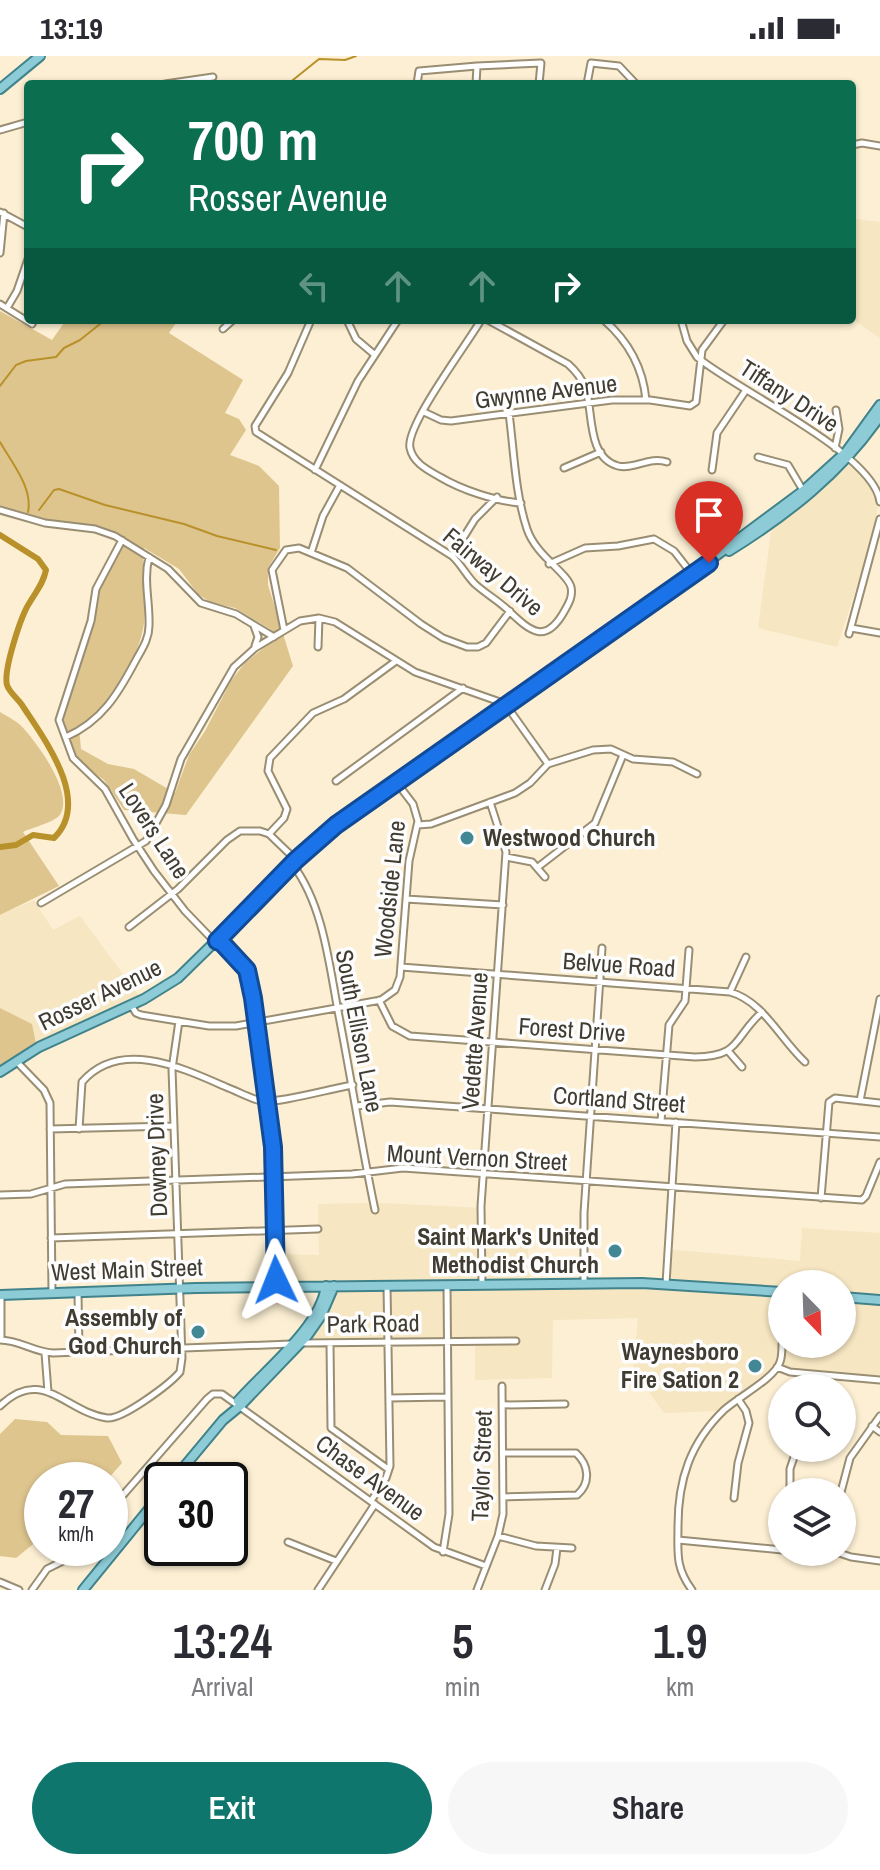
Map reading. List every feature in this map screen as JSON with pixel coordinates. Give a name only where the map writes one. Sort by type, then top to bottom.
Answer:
[{"type":"main road","points":[[0,89],[40,56]]},
{"type":"main road","name":"Rosser Avenue","points":[[846,456],[880,405]]},
{"type":"main road","name":"Rosser Avenue","points":[[0,1072],[46,1043],[131,1005],[178,978],[323,836],[805,493],[846,456],[880,416]]},
{"type":"main road","name":"West Main Street","points":[[0,1295],[179,1288],[584,1284],[666,1284],[768,1291]]},
{"type":"main road","points":[[188,1462],[223,1420],[296,1344],[330,1286]]},
{"type":"main road","points":[[856,1298],[880,1300]]},
{"type":"main road","points":[[83,1590],[144,1515]]},
{"type":"street","points":[[418,80],[419,71],[541,63],[539,80]]},
{"type":"street","points":[[588,80],[591,63],[619,66],[632,80]]},
{"type":"street","points":[[476,80],[477,66]]},
{"type":"street","points":[[192,80],[213,77]]},
{"type":"street","points":[[0,130],[24,123]]},
{"type":"street","points":[[856,144],[880,146]]},
{"type":"street","points":[[0,253],[2,213],[24,225]]},
{"type":"street","points":[[7,308],[24,271]]},
{"type":"street","points":[[0,304],[24,317]]},
{"type":"street","points":[[223,329],[229,324]]},
{"type":"street","name":"Fairway Drive","points":[[309,324],[288,373],[254,428],[256,432],[452,556],[484,593],[531,631],[544,631],[556,624],[570,601],[571,589],[566,579],[549,564],[532,541],[521,503],[509,413]]},
{"type":"street","points":[[349,324],[356,339],[375,355]]},
{"type":"street","points":[[315,470],[358,381],[395,324]]},
{"type":"street","points":[[479,324],[409,439],[410,450],[417,461],[461,489],[521,503]]},
{"type":"street","points":[[495,324],[568,364],[583,382],[593,434],[609,462],[621,467],[653,460],[667,462]]},
{"type":"street","points":[[608,324],[633,355],[646,400]]},
{"type":"street","name":"Tiffany Drive","points":[[682,324],[690,347],[701,360],[846,456],[873,482],[880,502]]},
{"type":"street","points":[[701,360],[702,350],[721,324]]},
{"type":"street","name":"Gwynne Avenue","points":[[424,412],[451,421],[589,403],[646,400],[690,406],[696,402],[701,360]]},
{"type":"street","points":[[712,470],[719,430],[746,390]]},
{"type":"street","points":[[835,448],[839,429],[836,410]]},
{"type":"street","points":[[564,468],[601,452]]},
{"type":"street","points":[[758,457],[788,465],[805,493]]},
{"type":"street","points":[[311,553],[323,516],[340,485]]},
{"type":"street","points":[[452,556],[475,519],[497,497]]},
{"type":"street","points":[[0,510],[45,523],[102,530],[174,574],[201,603],[236,614],[274,637]]},
{"type":"street","points":[[880,519],[850,631],[880,633]]},
{"type":"street","points":[[549,564],[585,548],[612,547],[654,539],[674,551],[692,574]]},
{"type":"street","points":[[122,540],[96,589],[91,621],[60,715],[66,737],[88,725],[110,705],[145,643],[149,627],[146,570],[149,557]]},
{"type":"street","points":[[284,630],[272,574],[273,567],[288,548],[299,548],[347,568],[421,624],[463,646],[478,647],[486,643],[510,611]]},
{"type":"street","points":[[318,647],[319,618]]},
{"type":"street","points":[[41,903],[146,841],[156,826],[181,759],[230,674],[255,648],[300,621],[319,618],[341,625],[415,672],[506,706],[548,764]]},
{"type":"street","points":[[254,625],[258,637],[255,648]]},
{"type":"street","points":[[129,927],[172,895],[236,833],[253,830],[269,834],[286,815],[287,809],[270,775],[267,764],[270,758],[313,713],[344,699],[396,661]]},
{"type":"street","points":[[336,781],[463,688]]},
{"type":"street","name":"Lovers Lane","points":[[66,737],[76,762],[105,789],[137,846],[172,895],[212,939],[222,943],[247,970],[267,1101],[276,1287]]},
{"type":"street","points":[[418,825],[431,824],[523,789],[548,764],[600,749],[611,749],[639,760],[673,762],[697,774]]},
{"type":"street","points":[[538,867],[591,828],[599,818],[623,755]]},
{"type":"street","name":"Woodside Lane","points":[[379,1000],[395,990],[401,967],[409,856],[418,825],[414,807],[397,782]]},
{"type":"street","name":"Vedette Avenue","points":[[482,1285],[484,1173],[506,857],[504,839],[490,802]]},
{"type":"street","name":"South Ellison Lane","points":[[269,834],[294,862],[316,913],[338,1007],[375,1210]]},
{"type":"street","points":[[506,857],[526,859],[538,867],[545,877]]},
{"type":"street","points":[[406,899],[503,905]]},
{"type":"street","points":[[584,1284],[586,1181],[602,948]]},
{"type":"street","points":[[661,1121],[669,1025],[683,1005],[689,950]]},
{"type":"street","points":[[730,992],[746,957]]},
{"type":"street","name":"Belvue Road","points":[[401,967],[743,995],[805,1062]]},
{"type":"street","points":[[860,1101],[880,999]]},
{"type":"street","points":[[131,1005],[139,1015],[216,1026],[257,1023],[379,1000]]},
{"type":"street","name":"Forest Drive","points":[[379,1000],[392,1026],[407,1036],[666,1055],[712,1057],[729,1052]]},
{"type":"street","points":[[742,1067],[729,1052],[746,1027],[762,1012]]},
{"type":"street","name":"Downey Drive","points":[[179,1021],[172,1065],[182,1348]]},
{"type":"street","points":[[79,1129],[81,1085],[93,1071],[125,1059],[172,1065],[256,1100],[267,1101],[353,1085]]},
{"type":"street","points":[[15,1060],[47,1095],[52,1293]]},
{"type":"street","points":[[821,1198],[830,1100],[880,1103]]},
{"type":"street","name":"Cortland Street","points":[[357,1106],[390,1102],[880,1137]]},
{"type":"street","points":[[666,1284],[676,1122]]},
{"type":"street","points":[[50,1129],[173,1126]]},
{"type":"street","name":"Mount Vernon Street","points":[[0,1195],[31,1194],[78,1183],[403,1168],[864,1200],[880,1162]]},
{"type":"street","points":[[51,1238],[318,1229]]},
{"type":"street","points":[[443,1552],[449,1514],[447,1285]]},
{"type":"street","points":[[318,1590],[373,1503],[389,1470],[387,1286]]},
{"type":"street","points":[[78,1292],[79,1351]]},
{"type":"street","points":[[0,1295],[1,1340],[17,1342],[45,1353],[48,1392]]},
{"type":"street","name":"Park Road","points":[[45,1353],[330,1343],[516,1341]]},
{"type":"street","points":[[330,1343],[331,1428],[389,1470]]},
{"type":"street","points":[[0,1406],[21,1391],[36,1389],[97,1415],[114,1418],[171,1381],[181,1368],[182,1348]]},
{"type":"street","points":[[692,1590],[676,1556],[678,1514],[686,1463],[718,1417],[777,1367],[779,1358]]},
{"type":"street","points":[[777,1367],[811,1374]]},
{"type":"street","points":[[856,1378],[880,1380]]},
{"type":"street","name":"Taylor Street","points":[[477,1590],[498,1536],[503,1497],[502,1386]]},
{"type":"street","points":[[128,1489],[213,1394],[222,1394],[238,1404]]},
{"type":"street","points":[[389,1398],[447,1397]]},
{"type":"street","points":[[734,1498],[739,1456],[749,1423],[738,1399]]},
{"type":"street","name":"Chase Avenue","points":[[238,1404],[427,1543],[443,1552],[486,1566]]},
{"type":"street","points":[[502,1405],[565,1404]]},
{"type":"street","points":[[845,1478],[850,1458],[880,1416]]},
{"type":"street","points":[[872,1426],[880,1432]]},
{"type":"street","points":[[503,1453],[576,1453],[582,1459],[587,1474],[586,1483],[577,1495],[503,1497]]},
{"type":"street","points":[[498,1536],[536,1546],[572,1548]]},
{"type":"street","points":[[678,1540],[768,1549]]},
{"type":"street","points":[[288,1542],[336,1561]]},
{"type":"street","points":[[545,1590],[555,1564],[557,1548]]},
{"type":"street","points":[[856,1557],[880,1562]]},
{"type":"street","points":[[32,1590],[47,1569],[53,1566]]},
{"type":"street","points":[[0,1582],[19,1590]]},
{"type":"shaded area","points":[[856,219],[880,222],[880,338],[856,322]]},
{"type":"shaded area","points":[[0,311],[52,340],[63,324],[175,324],[169,333],[243,380],[225,413],[239,419],[246,430],[230,455],[259,466],[279,486],[280,548],[268,568],[268,585],[293,666],[186,815],[124,810],[104,780],[77,757],[62,719],[89,637],[99,590],[121,545],[121,536],[98,528],[29,515],[0,506]],"holes":[[[144,548],[179,569],[198,594],[210,602],[235,608],[270,629],[273,640],[244,664],[231,681],[189,755],[175,793],[134,769],[108,764],[81,749],[79,728],[111,696],[136,651],[145,614]]]},
{"type":"shaded area","points":[[847,465],[856,469],[869,484],[878,506],[874,533],[837,647],[758,628],[772,525]]},
{"type":"shaded area","points":[[0,712],[20,725],[38,747],[58,781],[63,804],[61,813],[55,819],[23,832],[59,886],[0,915]]},
{"type":"shaded area","points":[[34,900],[53,930],[80,916],[140,997],[36,1043],[32,1024],[0,1008],[0,915]]},
{"type":"shaded area","points":[[0,1008],[32,1024],[36,1043],[0,1065]]},
{"type":"shaded area","points":[[380,1203],[484,1208],[484,1232],[527,1233],[530,1281],[279,1283],[278,1254],[319,1255],[318,1204]]},
{"type":"shaded area","points":[[802,1228],[880,1233],[880,1293],[856,1293],[856,1270],[768,1270],[768,1286],[663,1280],[665,1249],[800,1261]]},
{"type":"shaded area","points":[[646,1287],[768,1297],[768,1358],[856,1358],[856,1303],[880,1305],[880,1376],[775,1366],[717,1411],[664,1413],[633,1370],[638,1318],[553,1320],[552,1378],[475,1380],[475,1338],[306,1341],[328,1313],[337,1291]]},
{"type":"shaded area","points":[[15,1419],[47,1422],[61,1435],[108,1436],[121,1462],[24,1462],[24,1552],[16,1558],[0,1556],[0,1434]]},
{"type":"waterway","points":[[293,80],[319,59],[345,60],[356,56]]},
{"type":"waterway","points":[[0,386],[16,365],[56,357],[64,348],[100,324]]},
{"type":"waterway","points":[[0,442],[25,485],[28,512]]},
{"type":"waterway","points":[[39,510],[54,490],[59,489],[105,505],[276,550]]},
{"type":"waterway","points":[[0,535],[38,559],[46,570],[18,630],[6,678],[10,690],[52,752],[66,789],[68,806],[64,823],[54,838],[33,835],[16,845],[0,847]]},
{"type":"place","name":"Westwood Church","points":[[467,838]]},
{"type":"place","name":"Saint Mark's United Methodist Church","points":[[615,1251]]},
{"type":"place","name":"Assembly of God Church","points":[[198,1332]]},
{"type":"place","name":"Waynesboro Fire Sation 2","points":[[755,1366]]},
{"type":"route","points":[[276,1280],[273,1147],[250,979],[247,970],[217,941],[296,860],[336,825],[709,563]]}]
